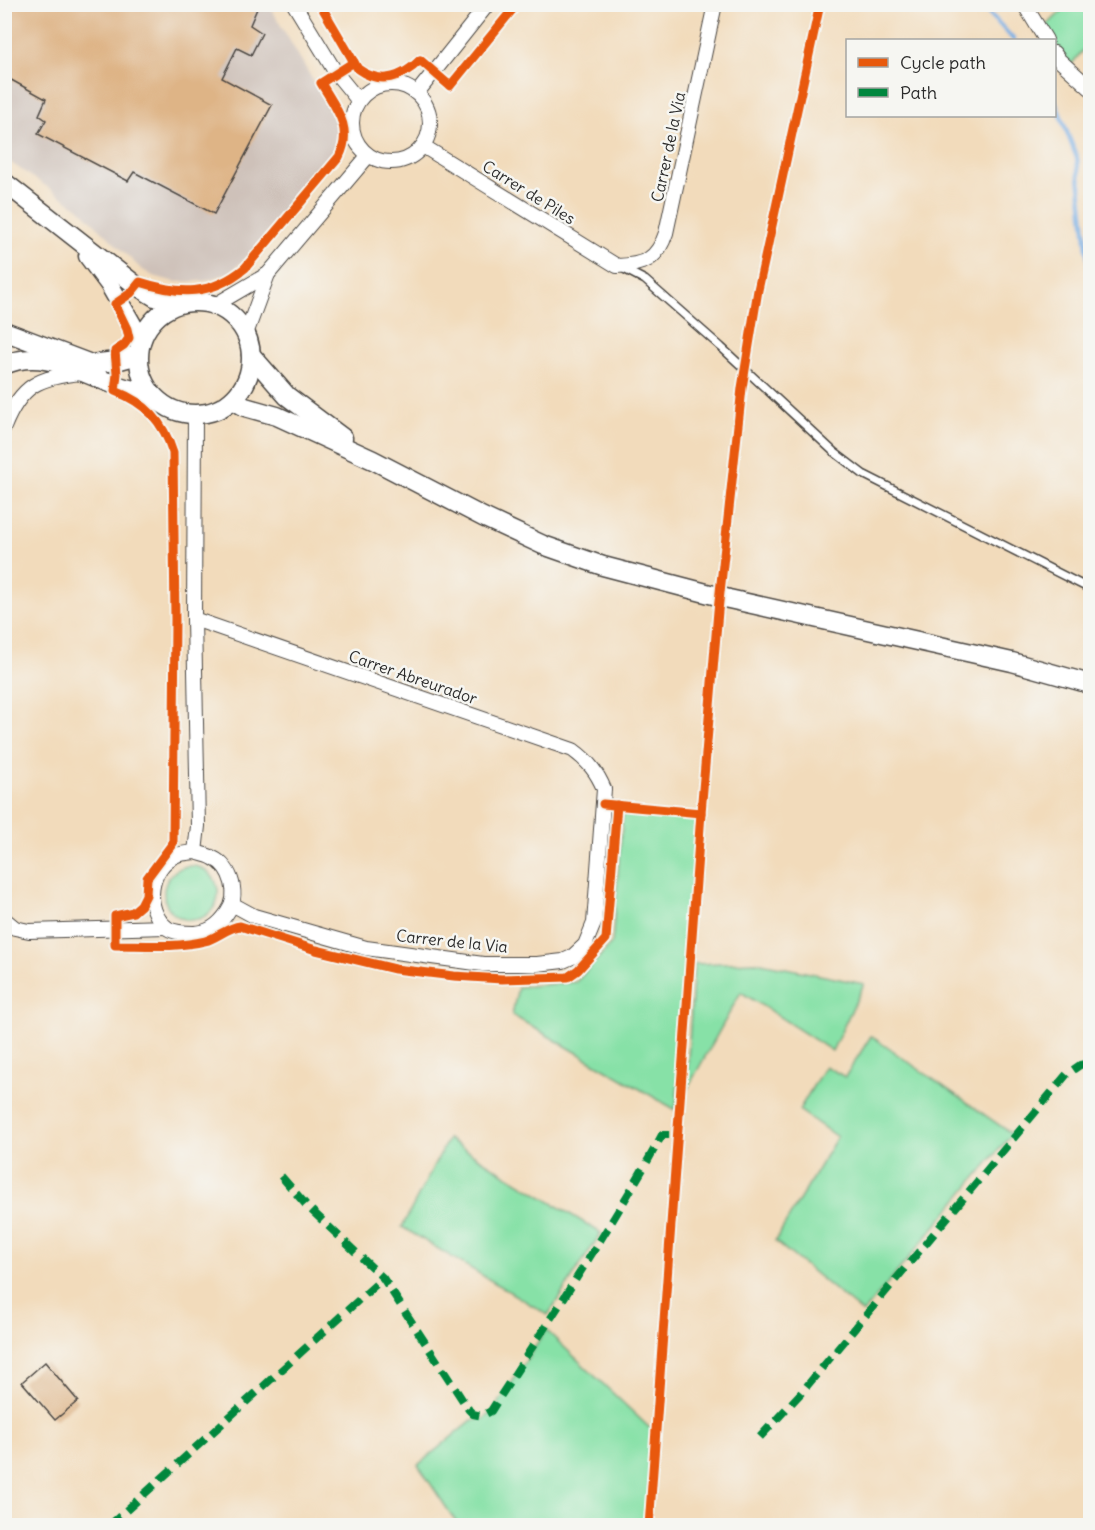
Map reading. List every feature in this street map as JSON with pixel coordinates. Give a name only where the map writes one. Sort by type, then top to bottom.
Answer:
[{"type":"street","points":[[294,4],[336,73],[358,100]]},
{"type":"street","points":[[417,93],[488,4]]},
{"type":"street","name":"Carrer de la Via","points":[[617,266],[644,262],[655,255],[661,247],[669,221],[715,4]]},
{"type":"street","points":[[1024,4],[1045,39]]},
{"type":"street","points":[[1056,56],[1090,88]]},
{"type":"street","points":[[394,84],[407,87],[417,93],[424,102],[430,120],[428,138],[423,146],[415,155],[404,161],[392,163],[368,156],[360,148],[352,130],[354,109],[358,100],[368,91],[380,85],[394,84]]},
{"type":"street","name":"Carrer de Piles","points":[[423,146],[617,266]]},
{"type":"street","points":[[215,305],[268,274],[368,156]]},
{"type":"street","points":[[4,182],[137,286],[155,297],[183,303]]},
{"type":"street","points":[[73,235],[109,284],[140,348]]},
{"type":"street","points":[[246,334],[268,274]]},
{"type":"street","points":[[4,366],[38,357],[152,395],[171,409],[195,414],[209,413],[233,400],[247,380],[251,356],[246,334],[233,317],[215,305],[198,302],[183,303],[157,316],[147,327],[140,348],[141,376],[152,395]]},
{"type":"street","points":[[4,331],[91,364],[116,362],[140,348]]},
{"type":"street","points":[[251,356],[287,396],[373,460]]},
{"type":"street","points":[[4,427],[12,408],[23,393],[33,386],[45,379],[84,373]]},
{"type":"street","points":[[233,400],[245,407],[277,416],[373,460],[543,545],[603,566],[729,599],[1012,662],[1090,684]]},
{"type":"street","points":[[195,414],[194,619],[198,826],[195,852]]},
{"type":"street","name":"Carrer Abreurador","points":[[194,619],[573,750],[586,760],[598,775],[604,789]]},
{"type":"street","name":"Carrer de la Via","points":[[231,904],[254,916],[366,948],[483,964],[537,964],[563,961],[572,957],[585,945],[594,922],[604,789]]},
{"type":"street","points":[[4,919],[15,928],[29,931],[165,927],[183,933],[202,933],[220,924],[231,904],[233,889],[229,875],[214,858],[195,852],[177,855],[162,865],[156,873],[152,895],[156,914],[165,927]]},
{"type":"lane","points":[[617,266],[645,280],[834,452],[863,474],[1090,589]]},
{"type":"shaded area","points":[[4,5],[269,5],[336,120],[340,131],[339,147],[246,259],[229,273],[205,281],[175,282],[153,276],[141,269],[79,208],[5,159]]},
{"type":"green space","points":[[1068,5],[1090,5],[1090,41],[1071,65],[1056,44],[1056,39],[1052,39],[1044,28]]},
{"type":"green space","points":[[623,814],[697,818],[676,1110],[512,1015],[518,987],[576,982],[612,943]]},
{"type":"green space","points":[[186,866],[196,866],[206,870],[214,878],[218,893],[214,908],[206,916],[196,920],[186,920],[176,916],[168,908],[164,898],[164,888],[168,878],[176,870]]},
{"type":"green space","points":[[756,962],[864,984],[832,1051],[741,992],[686,1091],[694,964]]},
{"type":"green space","points":[[871,1036],[1012,1134],[863,1313],[775,1241],[837,1137],[799,1110],[825,1066],[845,1077]]},
{"type":"green space","points":[[448,1139],[601,1233],[548,1315],[402,1227]]},
{"type":"green space","points":[[546,1330],[654,1432],[646,1525],[458,1525],[418,1465],[472,1420],[483,1419],[492,1413]]},
{"type":"building","points":[[4,4],[259,4],[250,25],[262,33],[251,55],[237,48],[222,78],[272,105],[214,214],[134,172],[128,181],[38,134],[46,120],[39,115],[46,99],[4,76]]},
{"type":"building","points":[[45,1362],[78,1401],[55,1420],[22,1382]]},
{"type":"waterway","points":[[981,4],[1013,39]]},
{"type":"waterway","points":[[1056,104],[1077,158],[1090,277]]},
{"type":"marked path","points":[[760,1437],[801,1393],[1067,1074],[1080,1065],[1090,1063]]},
{"type":"marked path","points":[[281,1176],[307,1206],[383,1278],[469,1410],[473,1414],[482,1416],[491,1411],[557,1309],[622,1205],[662,1135],[678,1135]]},
{"type":"marked path","points":[[109,1526],[383,1278]]},
{"type":"cycle path","points":[[320,4],[358,69],[374,77],[390,77],[406,71],[420,60],[450,86],[517,4]]},
{"type":"cycle path","points":[[649,1526],[701,813],[718,611],[742,388],[758,290],[820,4]]},
{"type":"cycle path","points":[[354,62],[321,83],[337,109],[344,127],[343,146],[339,157],[245,268],[220,284],[195,290],[168,289],[140,282],[131,293],[115,304],[129,338],[115,351],[117,374],[115,391],[136,401],[152,415],[164,432],[173,453],[175,619],[173,843],[147,878],[146,895],[141,905],[133,912],[115,916],[115,945],[183,945],[209,940],[231,928],[240,926],[316,950],[395,969],[502,979],[568,977],[578,970],[606,939],[617,805]]},
{"type":"cycle path","points":[[603,804],[701,813]]}]
